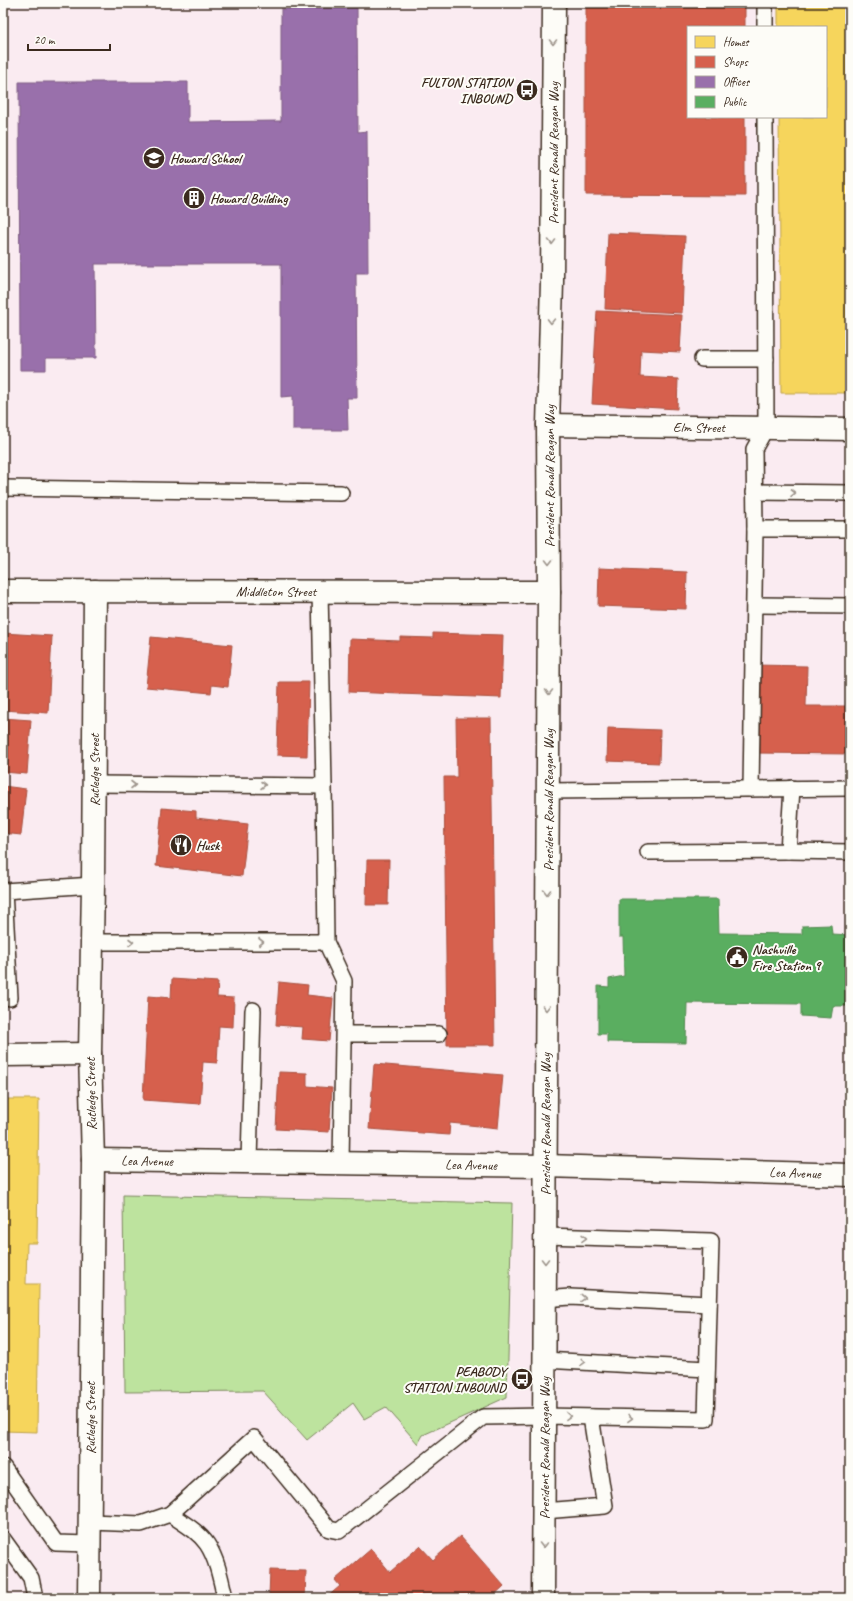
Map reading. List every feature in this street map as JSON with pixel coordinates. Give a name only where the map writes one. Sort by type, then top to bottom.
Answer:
[{"type":"street","name":"President Ronald Reagan Way","points":[[543,1598],[549,592],[548,425],[552,282],[554,3]]},
{"type":"street","name":"Elm Street","points":[[548,425],[850,429]]},
{"type":"street","name":"Middleton Street","points":[[3,591],[549,592]]},
{"type":"street","name":"Rutledge Street","points":[[89,1598],[93,1160],[90,1054],[95,591]]},
{"type":"street","points":[[3,1055],[90,1054]]},
{"type":"street","name":"Lea Avenue","points":[[93,1160],[545,1166],[850,1175]]},
{"type":"lane","points":[[765,3],[765,26]]},
{"type":"lane","points":[[751,789],[755,529],[754,449],[766,428],[765,118]]},
{"type":"lane","points":[[702,359],[766,359]]},
{"type":"lane","points":[[3,488],[341,493]]},
{"type":"lane","points":[[754,492],[850,493]]},
{"type":"lane","points":[[755,529],[850,529]]},
{"type":"lane","points":[[320,591],[326,942],[344,981],[341,1163]]},
{"type":"lane","points":[[754,605],[850,606]]},
{"type":"lane","points":[[94,784],[324,786]]},
{"type":"lane","points":[[788,851],[792,788]]},
{"type":"lane","points":[[548,791],[850,788]]},
{"type":"lane","points":[[648,852],[850,852]]},
{"type":"lane","points":[[10,998],[4,891],[93,885]]},
{"type":"lane","points":[[92,942],[326,942]]},
{"type":"lane","points":[[249,1162],[254,1010]]},
{"type":"lane","points":[[344,1034],[439,1034]]},
{"type":"lane","points":[[90,1522],[141,1524],[170,1514],[254,1438],[329,1528],[339,1531],[483,1418],[544,1416],[706,1419],[711,1241],[545,1236]]},
{"type":"lane","points":[[544,1299],[570,1297],[709,1304]]},
{"type":"lane","points":[[544,1360],[707,1369]]},
{"type":"lane","points":[[544,1511],[605,1506],[591,1417]]},
{"type":"lane","points":[[3,1467],[56,1543],[89,1544]]},
{"type":"lane","points":[[170,1514],[192,1528],[207,1544],[218,1572],[225,1598]]},
{"type":"lane","points":[[3,1539],[31,1578],[36,1598]]},
{"type":"shaded area","points":[[3,3],[850,3],[850,1598],[3,1598]]},
{"type":"green space","points":[[123,1195],[512,1203],[507,1397],[423,1435],[418,1444],[386,1407],[364,1419],[353,1403],[307,1440],[263,1391],[125,1392]]},
{"type":"building: Homes","points":[[778,3],[850,3],[850,393],[781,393],[779,118],[827,118],[827,26],[778,26]]},
{"type":"building: Homes","points":[[3,1099],[39,1099],[37,1243],[27,1243],[26,1284],[39,1284],[37,1432],[3,1431]]},
{"type":"building: Shops","points":[[586,3],[745,3],[745,26],[687,26],[687,118],[745,118],[745,196],[586,195]]},
{"type":"building: Shops","points":[[608,233],[685,236],[682,313],[605,309]]},
{"type":"building: Shops","points":[[597,311],[682,315],[680,352],[641,350],[640,377],[678,379],[677,409],[592,404]]},
{"type":"building: Shops","points":[[599,568],[687,572],[686,609],[598,606]]},
{"type":"building: Shops","points":[[3,633],[52,636],[48,713],[3,710]]},
{"type":"building: Shops","points":[[433,633],[503,635],[501,698],[349,692],[350,639],[400,641],[400,637],[433,638]]},
{"type":"building: Shops","points":[[151,637],[232,645],[228,687],[212,685],[211,693],[146,687]]},
{"type":"building: Shops","points":[[756,665],[807,666],[806,706],[850,706],[850,754],[756,753]]},
{"type":"building: Shops","points":[[279,682],[309,682],[307,756],[277,755]]},
{"type":"building: Shops","points":[[3,718],[31,720],[27,774],[3,772]]},
{"type":"building: Shops","points":[[456,718],[491,718],[495,1045],[447,1045],[444,777],[457,777]]},
{"type":"building: Shops","points":[[608,728],[660,730],[659,763],[607,761]]},
{"type":"building: Shops","points":[[3,786],[26,789],[21,835],[3,833]]},
{"type":"building: Shops","points":[[162,808],[196,811],[196,818],[248,824],[242,876],[156,866]]},
{"type":"building: Shops","points":[[367,860],[389,860],[388,905],[366,905]]},
{"type":"building: Shops","points":[[172,979],[218,982],[217,997],[234,998],[233,1027],[219,1026],[217,1063],[203,1062],[200,1104],[143,1100],[148,996],[171,998]]},
{"type":"building: Shops","points":[[279,982],[308,985],[307,995],[333,998],[329,1041],[302,1039],[303,1027],[276,1025]]},
{"type":"building: Shops","points":[[374,1064],[503,1075],[498,1128],[450,1123],[449,1135],[369,1129]]},
{"type":"building: Shops","points":[[279,1072],[307,1073],[307,1086],[332,1088],[329,1132],[276,1129]]},
{"type":"building: Shops","points":[[460,1536],[504,1586],[491,1598],[326,1598],[340,1586],[335,1580],[371,1549],[390,1572],[420,1546],[433,1560]]},
{"type":"building: Shops","points":[[270,1570],[306,1571],[305,1598],[269,1597]]},
{"type":"building: Offices","name":"Howard Building","points":[[357,8],[358,132],[367,131],[368,273],[356,273],[357,398],[347,398],[348,430],[293,430],[293,396],[281,397],[281,264],[95,264],[96,358],[46,358],[46,370],[20,370],[19,82],[188,82],[188,122],[281,121],[281,9]]},
{"type":"building: Public","name":"Nashville Fire Station 9","points":[[619,899],[718,899],[719,933],[802,934],[802,926],[831,925],[832,934],[850,935],[850,1006],[833,1006],[831,1018],[801,1016],[801,1004],[687,1003],[686,1043],[607,1042],[607,1034],[598,1034],[598,986],[609,987],[609,979],[624,976],[623,937],[619,937]]},
{"type":"place","name":"FULTON STATION INBOUND","points":[[527,90]]},
{"type":"place","name":"Howard School","points":[[154,158]]},
{"type":"place","name":"Howard Building","points":[[194,198]]},
{"type":"place","name":"Husk","points":[[181,845]]},
{"type":"place","name":"Nashville Fire Station 9","points":[[737,957]]},
{"type":"place","name":"PEABODY STATION INBOUND","points":[[522,1379]]}]
